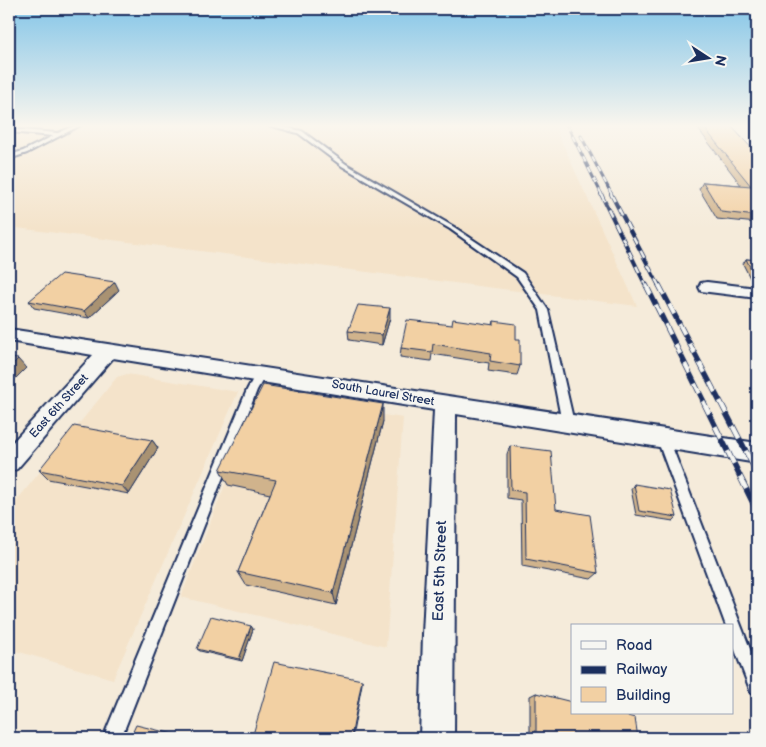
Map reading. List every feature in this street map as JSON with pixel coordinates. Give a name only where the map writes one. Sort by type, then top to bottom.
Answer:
[{"type":"street","points":[[707,287],[757,293]]},
{"type":"street","name":"South Laurel Street","points":[[9,335],[757,453]]},
{"type":"street","name":"East 6th Street","points":[[9,462],[108,350]]},
{"type":"street","name":"East 5th Street","points":[[437,738],[445,404]]},
{"type":"lane","points":[[337,160],[452,228],[520,275],[544,310],[568,423]]},
{"type":"lane","points":[[112,738],[252,390],[261,374]]},
{"type":"lane","points":[[663,439],[733,624]]},
{"type":"lane","points":[[734,626],[757,687]]},
{"type":"shaded area","points":[[9,160],[570,160],[637,306],[9,227]]},
{"type":"shaded area","points":[[127,374],[238,392],[113,679],[9,649],[9,510],[117,377]]},
{"type":"shaded area","points":[[260,396],[403,418],[386,647],[181,597]]},
{"type":"building","points":[[730,160],[757,160],[757,216],[721,212],[703,182],[751,186]]},
{"type":"building","points":[[746,259],[757,260],[757,281]]},
{"type":"building","points":[[61,274],[115,282],[84,311],[29,301]]},
{"type":"building","points":[[358,305],[390,308],[382,335],[348,331]]},
{"type":"building","points":[[453,319],[494,325],[494,321],[516,324],[516,339],[520,339],[520,366],[490,361],[491,353],[433,344],[432,352],[401,348],[407,320],[452,325]]},
{"type":"building","points":[[9,358],[18,359],[9,368]]},
{"type":"building","points":[[263,385],[383,404],[333,593],[238,572],[276,480],[220,470]]},
{"type":"building","points":[[74,426],[152,440],[122,486],[39,470]]},
{"type":"building","points":[[510,446],[551,451],[556,509],[590,515],[598,573],[526,559],[525,492],[511,490]]},
{"type":"building","points":[[634,484],[670,490],[677,517],[639,511]]},
{"type":"building","points":[[211,616],[251,626],[239,659],[197,649]]},
{"type":"building","points":[[274,662],[362,680],[351,738],[252,738]]},
{"type":"building","points":[[536,693],[571,702],[571,714],[621,714],[635,718],[638,738],[536,738]]},
{"type":"building","points":[[136,725],[186,737],[186,738],[130,738]]},
{"type":"railway","points":[[584,160],[602,195]]},
{"type":"railway","points":[[594,160],[612,195]]},
{"type":"railway","points":[[601,194],[646,286]]},
{"type":"railway","points":[[611,194],[659,286]]},
{"type":"railway","points":[[646,285],[704,402]]},
{"type":"railway","points":[[659,285],[720,402]]},
{"type":"railway","points":[[703,401],[757,511]]},
{"type":"railway","points":[[720,401],[757,473]]}]
